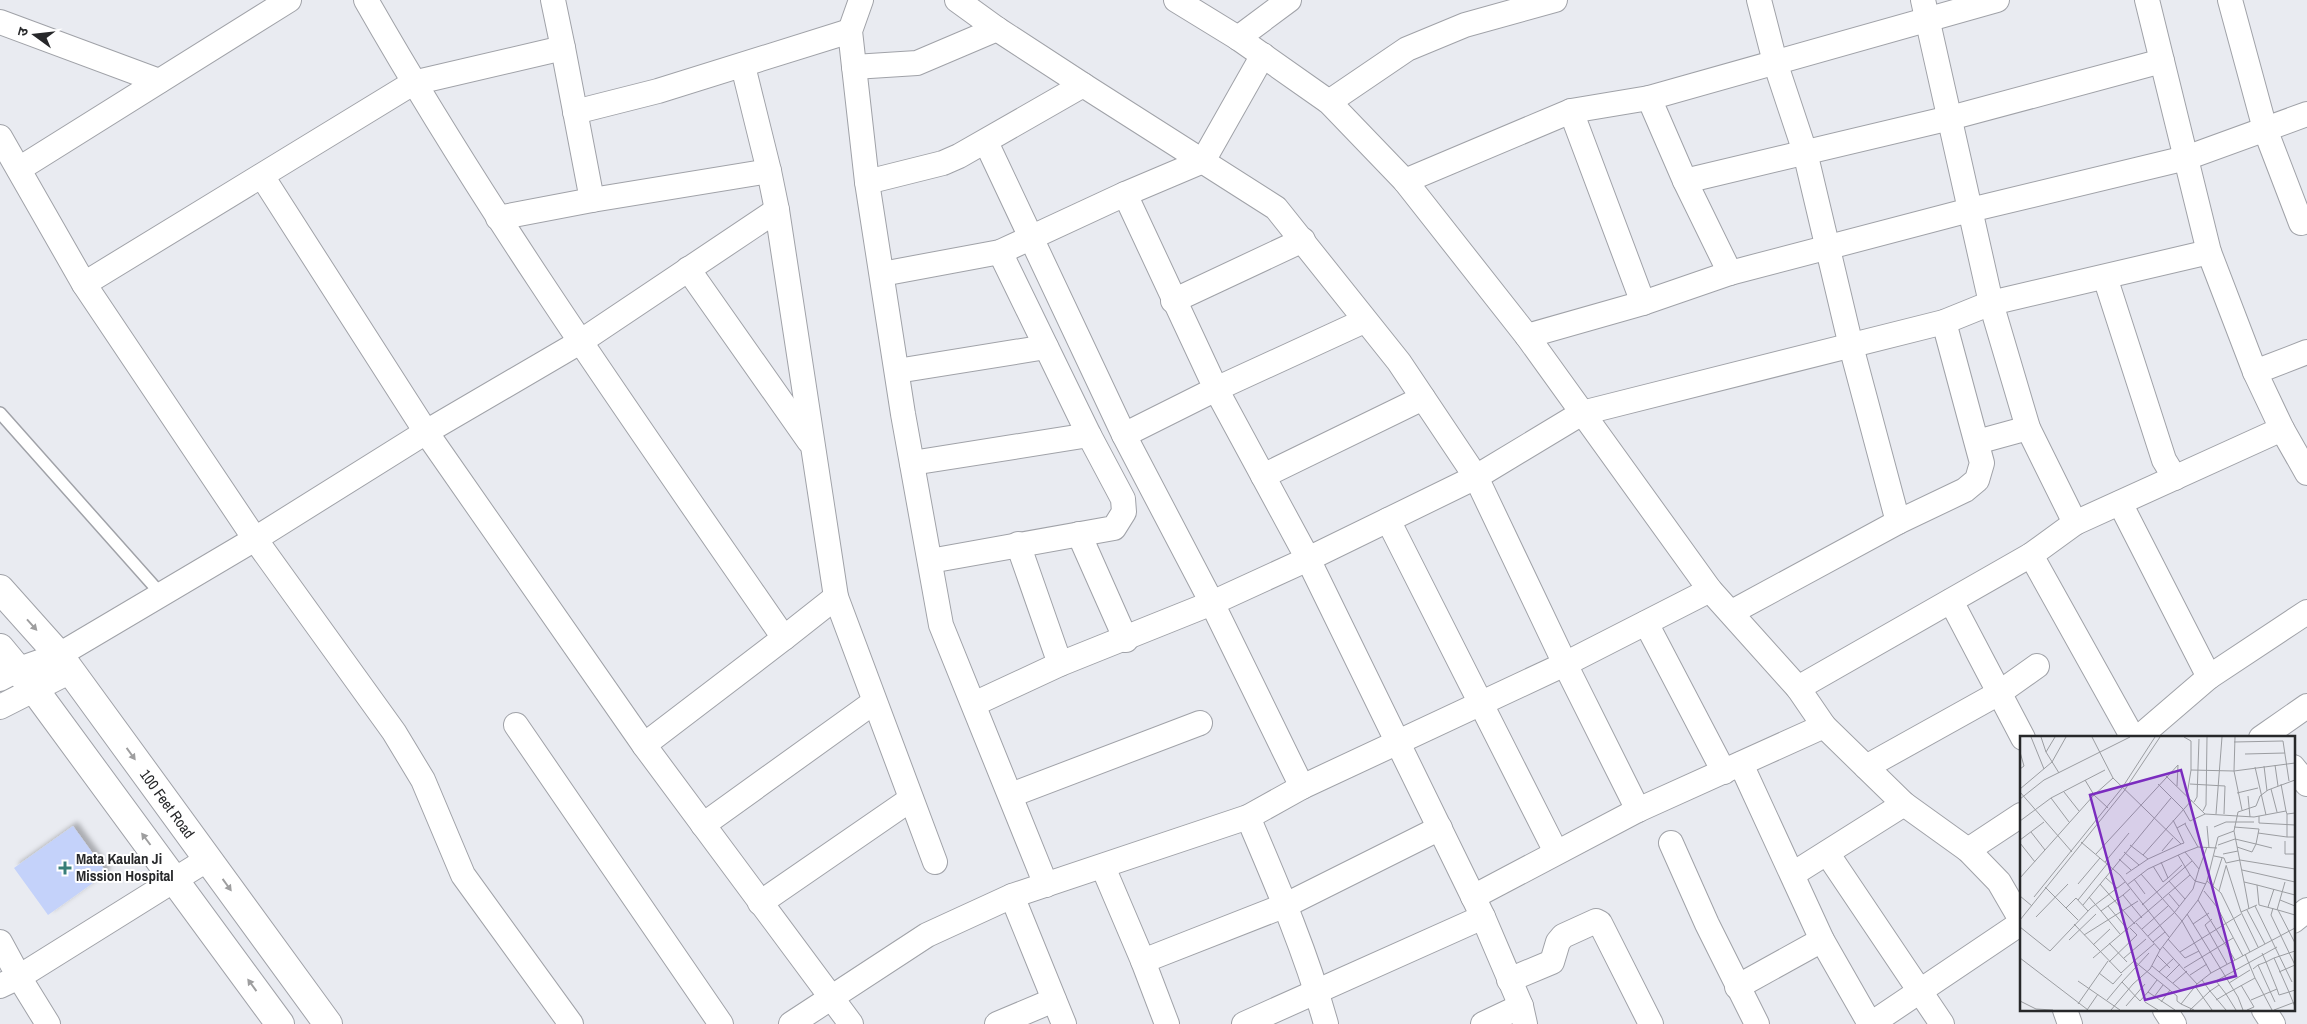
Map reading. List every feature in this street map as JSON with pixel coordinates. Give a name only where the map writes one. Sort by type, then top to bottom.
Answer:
[{"type":"main road","name":"100 Feet Road","points":[[0,589],[65,663],[328,1024]]},
{"type":"main road","points":[[0,648],[18,679],[174,878],[280,1024]]},
{"type":"street","points":[[366,0],[413,83],[498,218],[580,342],[784,638]]},
{"type":"street","points":[[553,0],[592,200]]},
{"type":"street","points":[[861,0],[850,31],[867,182],[912,463],[941,625],[1046,885]]},
{"type":"street","points":[[957,0],[997,29],[1276,208],[1303,240],[1364,321],[1399,362],[1476,477],[1565,664],[1638,810]]},
{"type":"street","points":[[1176,0],[1263,54],[1330,102],[1405,181],[1527,336],[1710,590],[1732,612],[1798,688],[1824,726],[1904,804],[1968,850],[1999,882],[2020,920]]},
{"type":"street","points":[[1238,38],[1289,0]]},
{"type":"street","points":[[1330,102],[1407,49],[1465,25],[1555,0]]},
{"type":"street","points":[[1760,0],[1776,62],[1805,152],[1851,346],[1898,522]]},
{"type":"street","points":[[1405,181],[1571,111],[1649,98],[1776,62],[1926,10],[1997,0]]},
{"type":"street","points":[[2147,0],[2209,252],[2256,372],[2282,429],[2305,464]]},
{"type":"street","points":[[2230,0],[2265,129],[2301,223],[2307,221]]},
{"type":"street","points":[[18,169],[159,81],[277,3]]},
{"type":"street","points":[[1926,10],[1991,304],[2028,428],[2075,523]]},
{"type":"street","points":[[0,22],[159,81]]},
{"type":"street","points":[[854,67],[917,63],[997,29]]},
{"type":"street","points":[[575,112],[658,91],[743,66],[850,31]]},
{"type":"street","points":[[84,284],[413,83],[563,48]]},
{"type":"street","points":[[882,274],[1000,252],[1125,194],[1203,161],[1263,54]]},
{"type":"street","points":[[1685,181],[1950,118],[2162,61]]},
{"type":"street","points":[[743,66],[777,210],[836,597],[935,862]]},
{"type":"street","points":[[867,182],[943,163],[986,142],[1083,85]]},
{"type":"street","points":[[1649,98],[1685,181],[1730,273]]},
{"type":"street","points":[[1571,111],[1643,303]]},
{"type":"street","points":[[1527,336],[1643,303],[1730,273],[1970,210],[2186,158],[2307,114]]},
{"type":"street","points":[[0,137],[84,284],[255,539],[394,732],[423,780],[463,875],[571,1024]]},
{"type":"street","points":[[986,142],[1124,435],[1212,603],[1302,787]]},
{"type":"street","points":[[498,218],[592,200],[768,171]]},
{"type":"street","points":[[262,176],[426,432],[644,745],[829,997],[851,1024]]},
{"type":"street","points":[[1125,194],[1173,302],[1216,389],[1308,559],[1396,743],[1478,907],[1523,1015],[1484,1024]]},
{"type":"street","points":[[0,707],[18,679],[65,663],[161,594],[255,539],[426,432],[580,342],[777,210]]},
{"type":"street","points":[[1173,302],[1303,240]]},
{"type":"street","points":[[930,561],[1114,528],[1124,512],[1123,499],[1089,435],[1000,252]]},
{"type":"street","points":[[974,704],[1060,664],[1126,640],[1308,559],[1476,477],[1582,413],[1944,322],[1991,304],[2209,252]]},
{"type":"street","points":[[688,269],[812,445]]},
{"type":"street","points":[[2105,277],[2164,460],[2175,478]]},
{"type":"street","points":[[1124,435],[1216,389],[1364,321]]},
{"type":"street","points":[[1732,612],[1898,522],[1964,490],[1978,480],[1982,463],[1944,322]]},
{"type":"street","points":[[897,371],[1046,347]]},
{"type":"street","points":[[2256,372],[2307,352]]},
{"type":"street","points":[[1262,476],[1423,398]]},
{"type":"street","points":[[1976,442],[2028,428]]},
{"type":"street","points":[[1798,688],[2031,555],[2075,523],[2282,429]]},
{"type":"street","points":[[912,463],[1089,435]]},
{"type":"street","points":[[2120,503],[2209,677]]},
{"type":"street","points":[[1388,520],[1556,852]]},
{"type":"street","points":[[1079,534],[1126,640]]},
{"type":"street","points":[[1018,544],[1060,664]]},
{"type":"street","points":[[2031,555],[2132,736]]},
{"type":"street","points":[[791,1024],[829,997],[927,935],[1012,896],[1248,817],[1302,787],[1565,664],[1710,590]]},
{"type":"street","points":[[644,745],[836,597]]},
{"type":"street","points":[[1951,601],[2022,736]]},
{"type":"street","points":[[2140,736],[2209,677],[2307,612]]},
{"type":"street","points":[[1646,623],[1733,768],[1793,874],[1822,940],[1871,1024],[2020,923]]},
{"type":"street","points":[[1866,767],[1999,692],[2037,666]]},
{"type":"street","points":[[703,825],[874,702]]},
{"type":"street","points":[[2266,736],[2307,706]]},
{"type":"street","points":[[1011,795],[1200,723]]},
{"type":"street","points":[[516,725],[721,1024]]},
{"type":"street","points":[[1244,1024],[1317,991],[1478,907],[1556,852],[1638,810],[1824,726]]},
{"type":"street","points":[[2294,768],[2307,784]]},
{"type":"street","points":[[760,903],[911,799]]},
{"type":"street","points":[[1793,874],[1904,804]]},
{"type":"street","points":[[1968,850],[2020,816]]},
{"type":"street","points":[[1248,817],[1286,905],[1317,991],[1326,1024]]},
{"type":"street","points":[[1143,961],[1286,905],[1440,828]]},
{"type":"street","points":[[1671,843],[1737,987],[1757,1024]]},
{"type":"street","points":[[1827,853],[1942,1024]]},
{"type":"street","points":[[9,981],[174,878],[208,859]]},
{"type":"street","points":[[1103,867],[1143,961],[1167,1024]]},
{"type":"street","points":[[1012,896],[1064,1024]]},
{"type":"street","points":[[1509,980],[1552,962],[1558,942],[1563,936],[1596,921],[1600,923],[1651,1024]]},
{"type":"street","points":[[1737,987],[1822,940]]},
{"type":"street","points":[[0,942],[9,981],[48,1024]]},
{"type":"street","points":[[997,1024],[1054,1000]]},
{"type":"street","points":[[2066,1012],[2070,1024]]},
{"type":"street","points":[[2166,1012],[2174,1024]]},
{"type":"street","points":[[2265,1012],[2273,1024]]},
{"type":"lane","points":[[0,413],[161,594]]},
{"type":"building","points":[[73,826],[107,873],[48,915],[14,868]]},
{"type":"place","name":"Mata Kaulan Ji Mission Hospital","points":[[65,868]]}]
